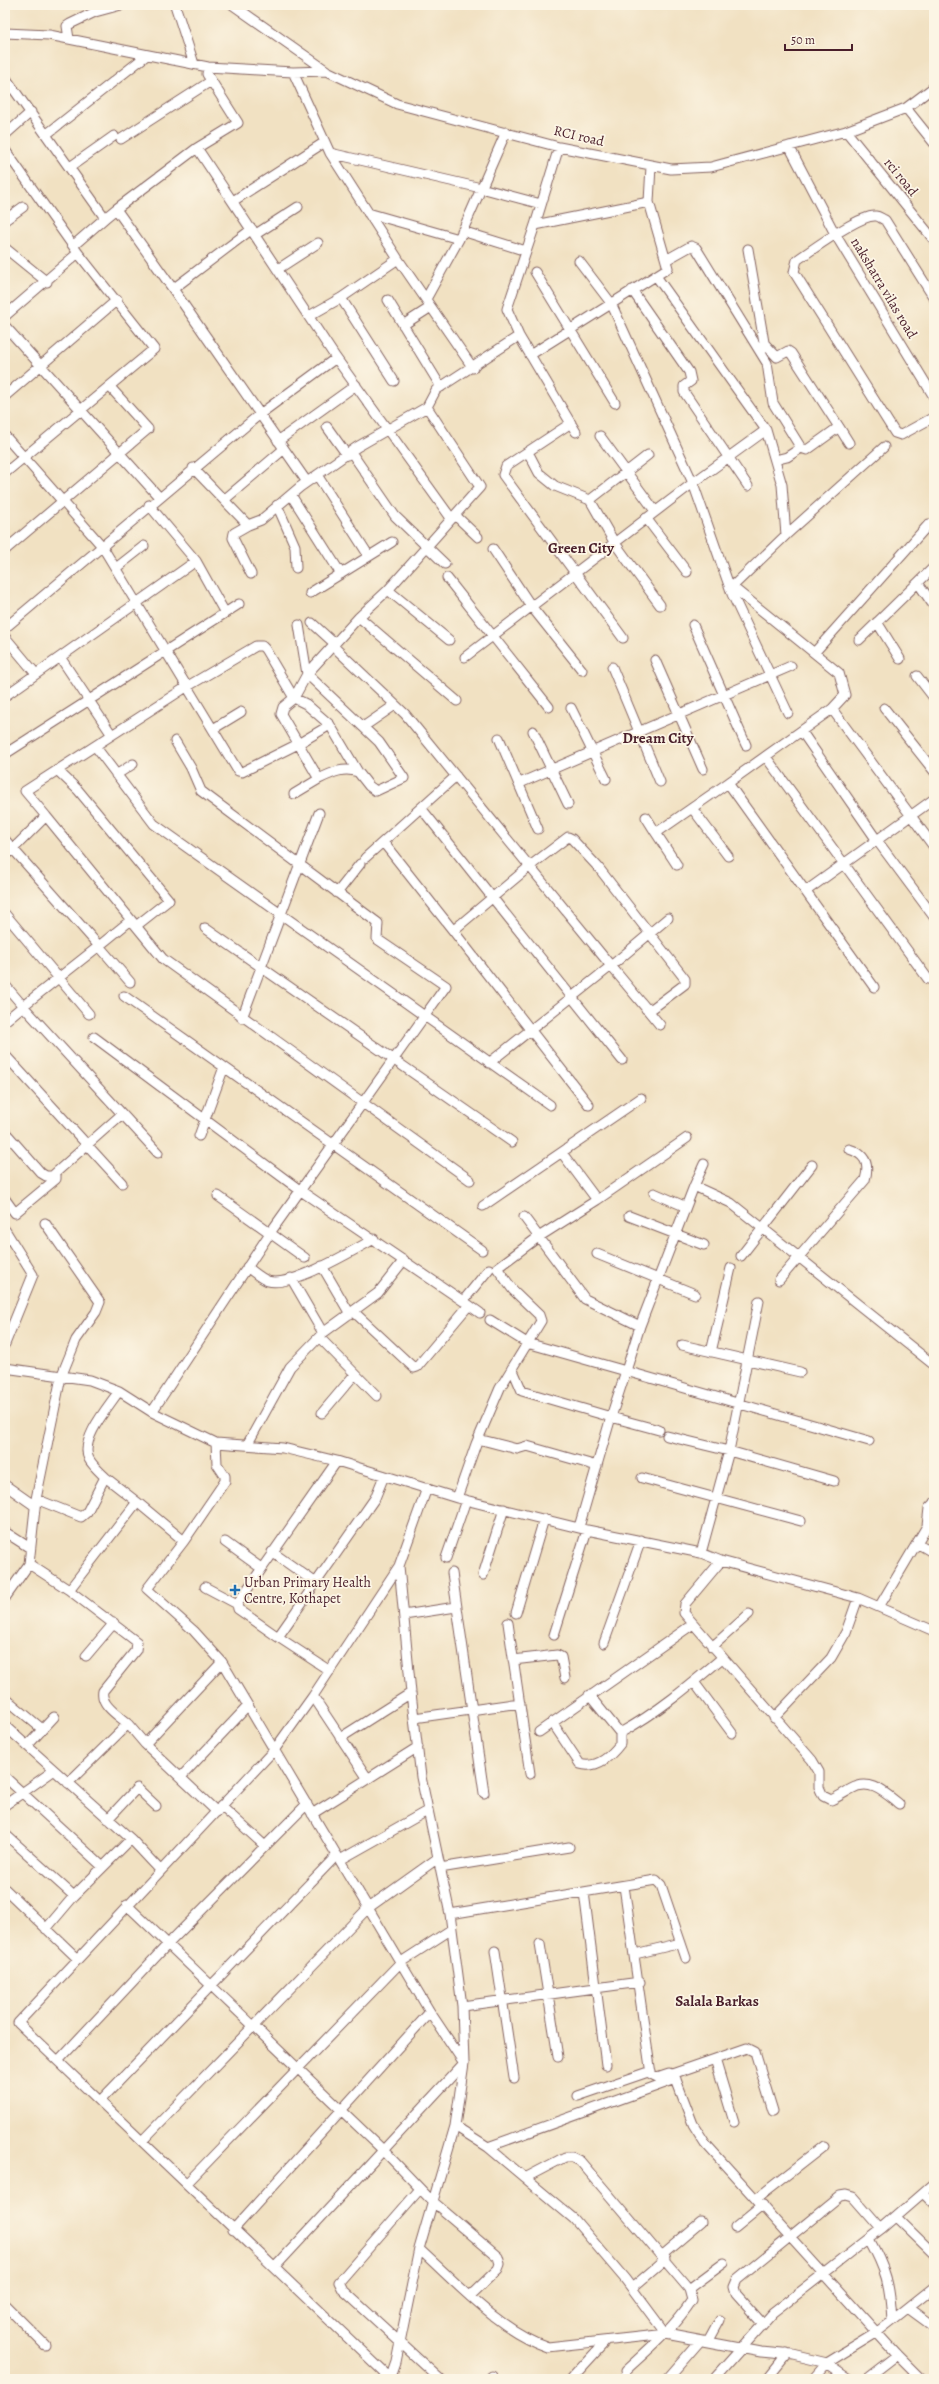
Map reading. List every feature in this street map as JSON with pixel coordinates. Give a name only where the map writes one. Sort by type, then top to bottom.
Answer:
[{"type":"street","points":[[69,39],[67,26],[70,24],[95,12],[121,5]]},
{"type":"street","points":[[176,5],[194,64]]},
{"type":"street","name":"RCI road","points":[[233,5],[327,71],[397,104],[559,147],[671,169],[711,167],[846,131],[906,108],[934,86]]},
{"type":"street","points":[[5,33],[49,35],[208,67],[293,72],[327,71]]},
{"type":"street","points":[[47,134],[147,55]]},
{"type":"street","points":[[5,316],[47,282],[105,218],[197,148],[238,123],[207,74],[208,67]]},
{"type":"street","points":[[293,72],[330,153],[368,214],[472,368]]},
{"type":"street","points":[[5,77],[47,134],[105,218]]},
{"type":"street","points":[[70,167],[211,81]]},
{"type":"street","points":[[906,108],[934,143]]},
{"type":"street","points":[[5,135],[31,112]]},
{"type":"street","name":"rci road","points":[[846,131],[934,240]]},
{"type":"street","points":[[426,299],[460,235],[506,132]]},
{"type":"street","points":[[233,201],[325,142]]},
{"type":"street","name":"nakshatra vilas road","points":[[789,146],[835,234],[934,397]]},
{"type":"street","points":[[559,147],[507,309],[519,336],[574,428],[528,452],[506,466],[502,474],[623,638]]},
{"type":"street","points":[[197,148],[336,358],[388,430],[453,516],[478,537]]},
{"type":"street","points":[[5,150],[76,249],[154,349],[5,473]]},
{"type":"street","points":[[330,153],[481,188],[541,204]]},
{"type":"street","points":[[530,355],[668,268],[649,202],[651,166]]},
{"type":"street","points":[[535,225],[649,202]]},
{"type":"street","points":[[5,220],[23,207]]},
{"type":"street","points":[[173,289],[254,232],[298,207]]},
{"type":"street","points":[[116,209],[307,482]]},
{"type":"street","points":[[368,214],[526,251]]},
{"type":"street","points":[[934,298],[884,220],[876,216],[867,218],[835,234],[797,260],[794,272],[895,433],[901,435],[934,417]]},
{"type":"street","points":[[278,269],[318,243]]},
{"type":"street","points":[[666,260],[691,246],[696,248],[767,363]]},
{"type":"street","points":[[5,248],[47,282]]},
{"type":"street","points":[[748,249],[773,403],[801,448],[807,450],[839,427]]},
{"type":"street","points":[[309,316],[341,298],[398,259]]},
{"type":"street","points":[[579,261],[611,303],[692,483],[731,588],[788,713]]},
{"type":"street","points":[[535,272],[615,403]]},
{"type":"street","points":[[656,276],[766,430],[782,485],[786,534]]},
{"type":"street","points":[[632,290],[689,372],[691,380],[684,386],[684,392],[748,486]]},
{"type":"street","points":[[341,298],[394,381]]},
{"type":"street","points":[[5,396],[117,300]]},
{"type":"street","points":[[388,300],[441,387]]},
{"type":"street","points":[[404,326],[431,307]]},
{"type":"street","points":[[5,326],[119,456],[159,497]]},
{"type":"street","points":[[251,574],[233,538],[234,533],[261,520],[277,505],[307,482],[349,453],[428,407],[436,390],[519,336]]},
{"type":"street","points":[[764,343],[778,357],[788,351],[791,353],[849,443]]},
{"type":"street","points":[[5,628],[193,468],[260,414],[336,358]]},
{"type":"street","points":[[278,440],[356,385]]},
{"type":"street","points":[[5,550],[119,456],[148,429],[110,387]]},
{"type":"street","points":[[320,779],[281,714],[283,707],[294,698],[307,674],[359,617],[388,590],[480,487],[428,407]]},
{"type":"street","points":[[328,427],[349,453],[382,500],[445,564]]},
{"type":"street","points":[[465,657],[692,483],[766,430]]},
{"type":"street","points":[[5,436],[102,546],[240,772],[298,744],[330,725]]},
{"type":"street","points":[[600,436],[655,511]]},
{"type":"street","points":[[731,588],[786,534],[884,447]]},
{"type":"street","points":[[775,460],[787,456],[801,448]]},
{"type":"street","points":[[224,500],[284,449]]},
{"type":"street","points":[[528,452],[539,473],[550,482],[590,500],[614,542],[660,605]]},
{"type":"street","points":[[590,500],[627,473],[648,455]]},
{"type":"street","points":[[193,468],[248,525]]},
{"type":"street","points":[[316,476],[369,556]]},
{"type":"street","points":[[291,495],[341,574]]},
{"type":"street","points":[[149,505],[196,561],[225,613]]},
{"type":"street","points":[[277,505],[295,546],[296,568]]},
{"type":"street","points":[[646,518],[687,572]]},
{"type":"street","points":[[814,653],[928,524]]},
{"type":"street","points":[[310,593],[392,542]]},
{"type":"street","points":[[116,568],[144,546]]},
{"type":"street","points":[[492,549],[531,606],[582,670]]},
{"type":"street","points":[[5,696],[196,561]]},
{"type":"street","points":[[859,640],[934,568]]},
{"type":"street","points":[[447,578],[549,707]]},
{"type":"street","points":[[918,583],[934,606]]},
{"type":"street","points":[[656,833],[802,732],[832,709],[846,695],[839,673],[731,588]]},
{"type":"street","points":[[388,590],[449,640]]},
{"type":"street","points":[[5,754],[239,604]]},
{"type":"street","points":[[359,617],[457,702]]},
{"type":"street","points":[[877,622],[900,659]]},
{"type":"street","points":[[312,623],[395,705],[456,776],[660,1025]]},
{"type":"street","points":[[300,625],[307,674],[382,746],[404,778],[376,791],[368,786],[330,725],[306,704],[294,698],[262,646],[256,646],[188,686],[25,791],[163,959],[242,1018],[470,1180]]},
{"type":"street","points":[[693,625],[746,745]]},
{"type":"street","points":[[5,637],[36,674]]},
{"type":"street","points":[[60,657],[112,735]]},
{"type":"street","points":[[655,660],[703,769]]},
{"type":"street","points":[[520,783],[792,666]]},
{"type":"street","points":[[612,667],[660,782]]},
{"type":"street","points":[[917,676],[934,698]]},
{"type":"street","points":[[363,727],[395,705]]},
{"type":"street","points":[[572,708],[594,751],[606,779]]},
{"type":"street","points":[[884,708],[934,771]]},
{"type":"street","points":[[832,709],[934,847]]},
{"type":"street","points":[[214,729],[241,712]]},
{"type":"street","points":[[533,732],[568,804]]},
{"type":"street","points":[[802,732],[876,839],[934,917]]},
{"type":"street","points":[[499,738],[520,783],[538,829]]},
{"type":"street","points":[[152,1412],[270,1233],[446,986],[377,939],[378,923],[201,791],[175,741]]},
{"type":"street","points":[[95,746],[154,824],[550,1105]]},
{"type":"street","points":[[766,757],[928,978]]},
{"type":"street","points":[[116,775],[133,764]]},
{"type":"street","points":[[294,794],[320,779],[341,770],[350,769],[358,772]]},
{"type":"street","points":[[5,1021],[99,946],[169,900],[78,790],[57,770]]},
{"type":"street","points":[[337,893],[363,861],[456,776]]},
{"type":"street","points":[[728,783],[874,987]]},
{"type":"street","points":[[806,890],[843,862],[934,799]]},
{"type":"street","points":[[421,808],[491,898],[573,996],[622,1060]]},
{"type":"street","points":[[692,808],[728,856]]},
{"type":"street","points":[[242,1018],[319,813]]},
{"type":"street","points":[[5,855],[46,816]]},
{"type":"street","points":[[646,817],[677,866]]},
{"type":"street","points":[[455,933],[457,926],[530,866],[565,838],[572,839],[598,867],[686,981],[653,1008],[646,1008]]},
{"type":"street","points":[[5,840],[130,982]]},
{"type":"street","points":[[383,842],[589,1105]]},
{"type":"street","points":[[5,914],[89,1014]]},
{"type":"street","points":[[489,1063],[611,966],[668,918]]},
{"type":"street","points":[[205,928],[512,1142]]},
{"type":"street","points":[[5,985],[158,1153]]},
{"type":"street","points":[[124,996],[482,1250]]},
{"type":"street","points":[[94,1037],[300,1191],[374,1239],[480,1313]]},
{"type":"street","points":[[5,1055],[122,1183]]},
{"type":"street","points":[[199,1136],[224,1067]]},
{"type":"street","points":[[483,1206],[641,1098]]},
{"type":"street","points":[[5,1132],[41,1173],[46,1176],[56,1173],[122,1114]]},
{"type":"street","points":[[446,1558],[478,1439],[500,1388],[541,1321],[539,1315],[513,1290],[497,1268],[537,1238],[597,1200],[687,1138]]},
{"type":"street","points":[[779,1280],[865,1180],[868,1170],[866,1160],[860,1153],[849,1149]]},
{"type":"street","points":[[562,1153],[597,1200]]},
{"type":"street","points":[[554,1635],[611,1417],[640,1326],[684,1206],[704,1164]]},
{"type":"street","points":[[740,1256],[812,1165]]},
{"type":"street","points":[[5,1199],[15,1213],[56,1179],[56,1173]]},
{"type":"street","points":[[694,1186],[731,1203],[934,1365]]},
{"type":"street","points":[[654,1193],[684,1206]]},
{"type":"street","points":[[218,1196],[305,1258]]},
{"type":"street","points":[[629,1216],[704,1245]]},
{"type":"street","points":[[524,1217],[537,1238],[585,1299],[640,1326]]},
{"type":"street","points":[[5,1598],[29,1564],[35,1503],[61,1377],[76,1340],[96,1312],[100,1302],[45,1223]]},
{"type":"street","points":[[5,1230],[33,1275],[5,1344]]},
{"type":"street","points":[[248,1267],[269,1281],[280,1281],[310,1273],[374,1239]]},
{"type":"street","points":[[597,1254],[695,1294]]},
{"type":"street","points":[[247,1444],[290,1367],[321,1335],[378,1293],[404,1260]]},
{"type":"street","points":[[322,1266],[352,1313],[414,1368],[417,1367],[466,1303],[488,1269]]},
{"type":"street","points":[[711,1352],[731,1268]]},
{"type":"street","points":[[291,1278],[321,1335],[355,1374],[377,1396]]},
{"type":"street","points":[[702,1553],[729,1451],[759,1301]]},
{"type":"street","points":[[490,1320],[527,1343],[869,1441]]},
{"type":"street","points":[[682,1345],[800,1372]]},
{"type":"street","points":[[512,1368],[522,1392],[659,1430]]},
{"type":"street","points":[[6,1370],[90,1380],[119,1391],[152,1412],[216,1443],[247,1444],[283,1448],[337,1461],[462,1499],[583,1528],[702,1553],[721,1560],[858,1598],[934,1631]]},
{"type":"street","points":[[322,1413],[355,1374]]},
{"type":"street","points":[[119,1391],[93,1429],[87,1450],[88,1459],[105,1477],[184,1541]]},
{"type":"street","points":[[667,1436],[729,1451],[834,1481]]},
{"type":"street","points":[[478,1439],[516,1449],[526,1446],[597,1466]]},
{"type":"street","points":[[216,1443],[217,1464],[225,1476],[225,1481],[184,1541],[147,1589],[194,1630],[222,1662],[430,2012],[464,2063]]},
{"type":"street","points":[[237,1604],[337,1461]]},
{"type":"street","points":[[278,1637],[375,1498],[384,1476]]},
{"type":"street","points":[[5,1485],[35,1503],[81,1517],[87,1512],[105,1477]]},
{"type":"street","points":[[642,1478],[801,1521]]},
{"type":"street","points":[[399,1566],[411,1693],[427,1811],[452,1929],[462,2006],[464,2063],[454,2126],[431,2200],[419,2249],[400,2344],[390,2378],[275,2267],[233,2230],[187,2183],[18,2023],[127,1905],[275,1749],[330,1671],[399,1566],[427,1488]]},
{"type":"street","points":[[69,1590],[136,1502]]},
{"type":"street","points":[[879,1607],[927,1526],[929,1508],[934,1502]]},
{"type":"street","points":[[483,1575],[504,1509]]},
{"type":"street","points":[[516,1613],[544,1519]]},
{"type":"street","points":[[5,1532],[30,1548]]},
{"type":"street","points":[[604,1643],[641,1540]]},
{"type":"street","points":[[225,1542],[261,1568]]},
{"type":"street","points":[[917,1543],[934,1553]]},
{"type":"street","points":[[272,1552],[316,1583]]},
{"type":"street","points":[[721,1560],[683,1608],[684,1613],[712,1647],[812,1760],[819,1772],[820,1792],[825,1798],[831,1800],[852,1789],[866,1784],[878,1788],[899,1804]]},
{"type":"street","points":[[29,1564],[69,1590],[135,1639],[138,1646],[103,1691],[102,1696],[105,1703],[128,1724],[145,1744],[181,1777],[265,1846]]},
{"type":"street","points":[[452,1573],[484,1793]]},
{"type":"street","points":[[205,1587],[237,1604],[238,1609],[330,1671]]},
{"type":"street","points":[[774,1718],[831,1658],[846,1632],[858,1598]]},
{"type":"street","points":[[404,1615],[456,1607]]},
{"type":"street","points":[[712,1647],[748,1614]]},
{"type":"street","points":[[508,1622],[530,1774]]},
{"type":"street","points":[[86,1656],[114,1623]]},
{"type":"street","points":[[539,1732],[693,1624]]},
{"type":"street","points":[[513,1660],[557,1655],[561,1657],[565,1678]]},
{"type":"street","points":[[620,1733],[641,1722],[694,1682],[722,1658]]},
{"type":"street","points":[[145,1744],[222,1662]]},
{"type":"street","points":[[694,1682],[732,1733]]},
{"type":"street","points":[[340,1738],[411,1693]]},
{"type":"street","points":[[313,1696],[368,1778]]},
{"type":"street","points":[[552,1722],[580,1764],[588,1766],[595,1765],[616,1749],[620,1744],[620,1733],[589,1696]]},
{"type":"street","points":[[5,1698],[42,1729]]},
{"type":"street","points":[[414,1718],[520,1703]]},
{"type":"street","points":[[181,1777],[248,1706]]},
{"type":"street","points":[[27,1746],[54,1716]]},
{"type":"street","points":[[68,1783],[128,1724]]},
{"type":"street","points":[[5,1726],[131,1839],[160,1870]]},
{"type":"street","points":[[312,1814],[418,1747]]},
{"type":"street","points":[[5,1805],[53,1770]]},
{"type":"street","points":[[5,1777],[23,1791],[103,1867]]},
{"type":"street","points":[[108,1819],[137,1788],[156,1806]]},
{"type":"street","points":[[58,2061],[168,1944],[307,1804]]},
{"type":"street","points":[[100,2100],[211,1985],[338,1858],[427,1811]]},
{"type":"street","points":[[5,1834],[74,1896]]},
{"type":"street","points":[[46,1929],[74,1896],[131,1839]]},
{"type":"street","points":[[440,1868],[569,1847]]},
{"type":"street","points":[[142,2140],[254,2027],[368,1908],[438,1858]]},
{"type":"street","points":[[450,1914],[659,1881],[686,1958]]},
{"type":"street","points":[[624,1886],[640,1982],[651,2071],[654,2077],[657,2078],[674,2077]]},
{"type":"street","points":[[5,1889],[78,1959]]},
{"type":"street","points":[[584,1892],[606,2065]]},
{"type":"street","points":[[127,1905],[384,2151],[431,2200],[500,2261],[498,2269],[470,2296]]},
{"type":"street","points":[[187,2183],[401,1962],[452,1929]]},
{"type":"street","points":[[635,1954],[681,1943]]},
{"type":"street","points":[[540,1944],[558,2057]]},
{"type":"street","points":[[495,1951],[514,2078]]},
{"type":"street","points":[[462,2006],[640,1982]]},
{"type":"street","points":[[233,2230],[430,2012]]},
{"type":"street","points":[[488,2147],[747,2048],[752,2049],[755,2052],[773,2111]]},
{"type":"street","points":[[715,2059],[734,2122]]},
{"type":"street","points":[[275,2267],[464,2063]]},
{"type":"street","points":[[578,2096],[651,2071]]},
{"type":"street","points":[[674,2077],[693,2124],[705,2143],[760,2202],[822,2275],[921,2379]]},
{"type":"street","points":[[454,2126],[488,2147],[574,2219],[632,2288],[666,2334]]},
{"type":"street","points":[[735,2228],[760,2202],[824,2146]]},
{"type":"street","points":[[525,2178],[565,2157],[572,2157],[580,2161],[690,2289],[692,2300],[666,2334],[625,2370]]},
{"type":"street","points":[[714,2379],[762,2323],[869,2239],[934,2183]]},
{"type":"street","points":[[420,2189],[339,2282],[343,2290],[400,2344],[440,2379]]},
{"type":"street","points":[[923,2193],[934,2204]]},
{"type":"street","points":[[762,2323],[736,2294],[734,2287],[737,2280],[791,2238],[840,2196],[846,2194],[853,2197],[881,2229]]},
{"type":"street","points":[[896,2217],[934,2254]]},
{"type":"street","points":[[632,2288],[701,2222]]},
{"type":"street","points":[[869,2239],[887,2275],[891,2294],[892,2320]]},
{"type":"street","points":[[419,2249],[470,2296],[499,2320],[532,2342],[560,2347],[666,2334],[741,2348],[787,2354],[827,2363],[850,2379]]},
{"type":"street","points":[[690,2289],[724,2263]]},
{"type":"street","points":[[813,2379],[827,2363],[876,2333],[934,2287]]},
{"type":"street","points":[[5,2305],[45,2345]]},
{"type":"street","points":[[908,2308],[934,2327]]},
{"type":"street","points":[[667,2379],[704,2341],[720,2320]]},
{"type":"street","points":[[571,2379],[604,2342]]},
{"type":"street","points":[[767,2379],[787,2354]]},
{"type":"street","points":[[866,2379],[897,2355]]},
{"type":"place","name":"Urban Primary Health Centre, Kothapet","points":[[235,1590]]},
{"type":"district","name":"Green City","points":[[581,548]]},
{"type":"district","name":"Dream City","points":[[658,738]]},
{"type":"district","name":"Salala Barkas","points":[[717,2001]]}]
